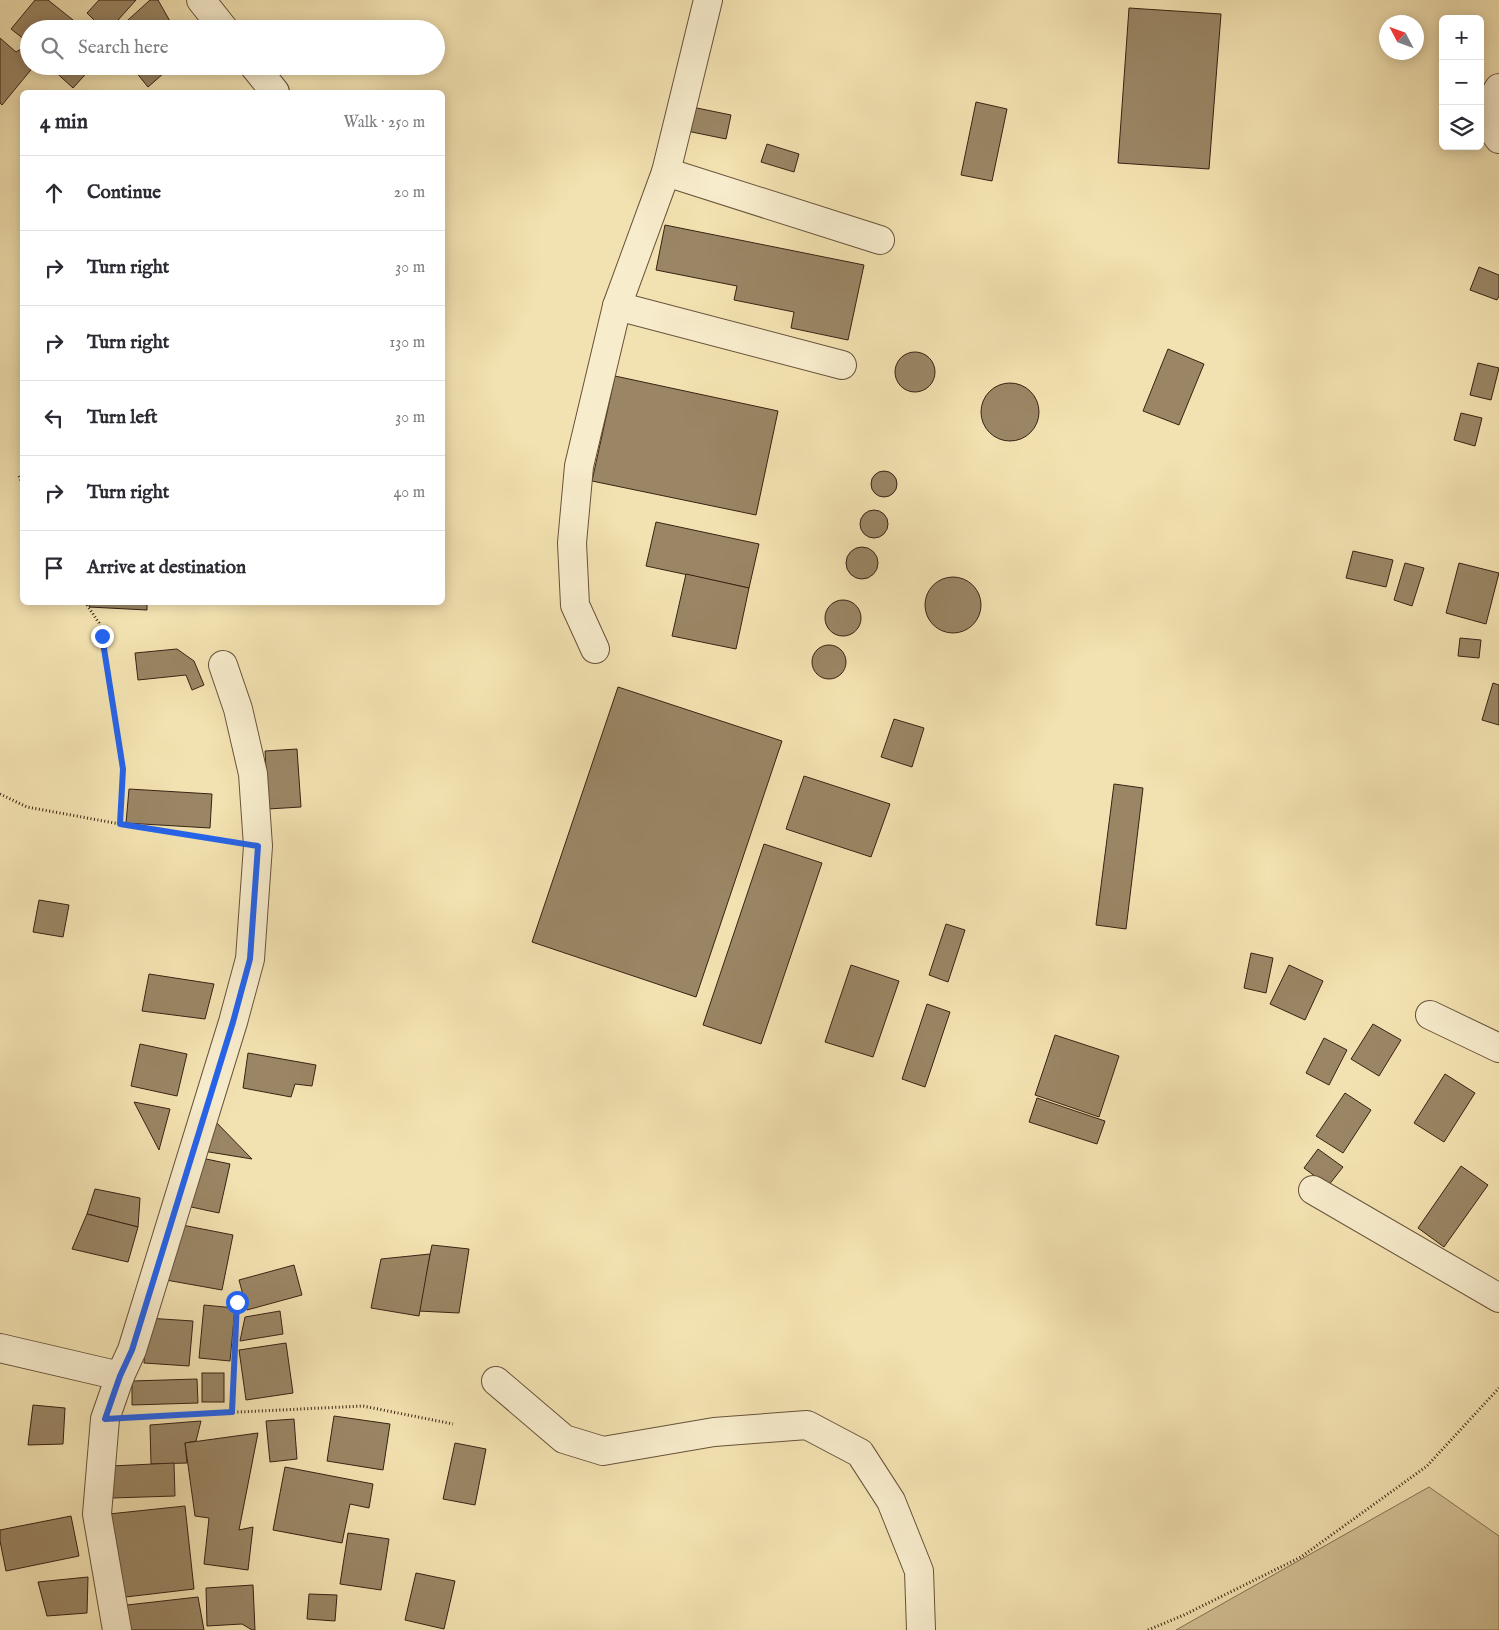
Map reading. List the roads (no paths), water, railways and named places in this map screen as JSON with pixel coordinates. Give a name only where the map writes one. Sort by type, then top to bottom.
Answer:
[{"type":"street","points":[[201,0],[217,20]]},
{"type":"street","points":[[595,649],[575,605],[572,542],[579,466],[617,306],[666,172],[708,0]]},
{"type":"street","points":[[261,75],[273,90]]},
{"type":"street","points":[[1499,88],[1490,104],[1489,125],[1499,139]]},
{"type":"street","points":[[666,172],[880,240]]},
{"type":"street","points":[[617,306],[842,365]]},
{"type":"street","points":[[117,1630],[97,1514],[105,1419],[120,1376],[132,1350],[233,1022],[250,959],[258,846],[253,774],[238,709],[223,665]]},
{"type":"street","points":[[1430,1015],[1499,1048]]},
{"type":"street","points":[[1313,1190],[1499,1298]]},
{"type":"street","points":[[0,1348],[120,1376]]},
{"type":"street","points":[[496,1381],[564,1439],[604,1451],[714,1432],[807,1425],[860,1454],[891,1501],[919,1571],[921,1630]]}]
